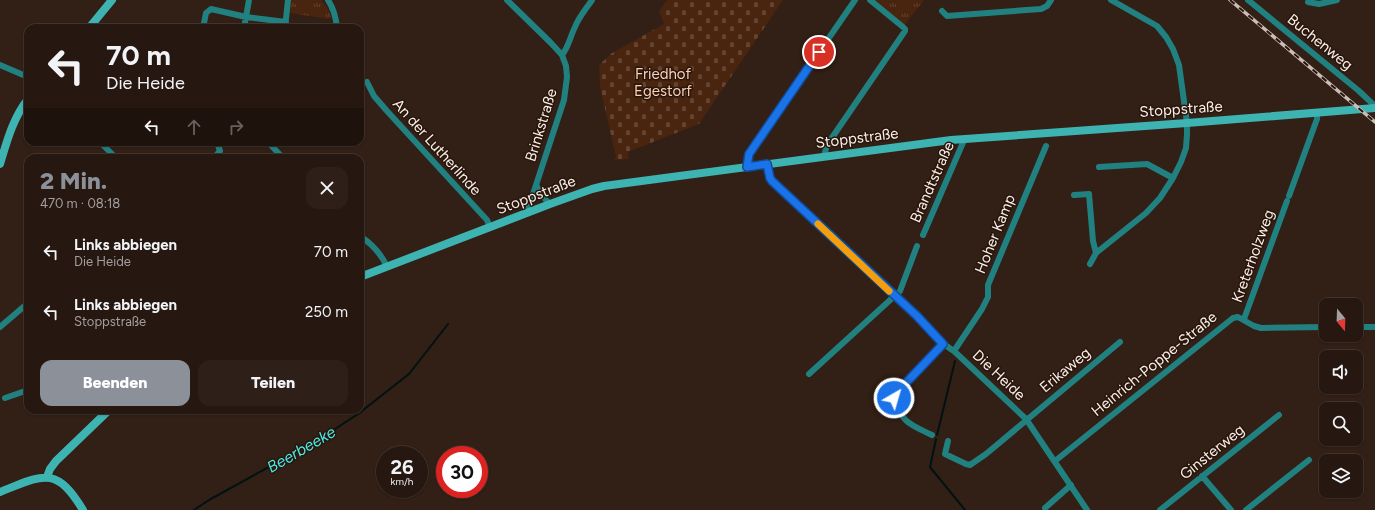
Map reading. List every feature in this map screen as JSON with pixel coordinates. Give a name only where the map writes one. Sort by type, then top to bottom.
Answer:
[{"type":"main road","points":[[92,24],[112,0]]},
{"type":"main road","points":[[0,164],[15,119],[24,105]]},
{"type":"main road","name":"Stoppstraße","points":[[364,276],[573,195],[604,186],[965,138],[1187,123],[1375,107]]},
{"type":"main road","points":[[47,477],[50,469],[56,461],[105,414]]},
{"type":"main road","points":[[0,492],[30,480],[47,477],[66,486],[83,510]]},
{"type":"street","points":[[245,24],[248,0]]},
{"type":"street","points":[[285,24],[288,0]]},
{"type":"street","points":[[328,0],[334,13],[336,24]]},
{"type":"street","points":[[507,0],[562,55],[568,46],[575,27],[592,0]]},
{"type":"street","points":[[747,167],[749,154],[855,0]]},
{"type":"street","points":[[824,156],[827,145],[905,31],[903,27],[870,0]]},
{"type":"street","points":[[942,11],[947,16],[1041,9],[1047,6],[1051,0]]},
{"type":"street","points":[[1090,264],[1096,253],[1146,213],[1160,198],[1173,178],[1186,148],[1187,123],[1179,65],[1173,49],[1157,26],[1111,0]]},
{"type":"street","name":"Buchenweg","points":[[1248,0],[1359,91],[1375,107]]},
{"type":"street","points":[[1255,6],[1259,0]]},
{"type":"street","points":[[1308,2],[1319,4],[1337,0]]},
{"type":"street","points":[[205,24],[206,13],[211,9],[280,24]]},
{"type":"street","name":"Brinkstraße","points":[[527,213],[564,100],[567,77],[566,66],[562,55]]},
{"type":"street","points":[[0,64],[24,75]]},
{"type":"street","name":"An der Lutherlinde","points":[[368,82],[374,96],[382,106],[487,220],[490,227]]},
{"type":"street","name":"Kreterholzweg","points":[[1244,319],[1317,119],[1317,112]]},
{"type":"street","name":"Brandtstraße","points":[[923,235],[965,138]]},
{"type":"street","points":[[106,146],[113,154]]},
{"type":"street","points":[[272,146],[279,154]]},
{"type":"street","name":"Hoher Kamp","points":[[954,351],[982,309],[988,297],[988,284],[1046,146]]},
{"type":"street","name":"Die Heide","points":[[767,164],[772,181],[933,332],[943,344],[954,351],[1026,419],[1087,510]]},
{"type":"street","points":[[1099,167],[1147,164],[1173,178]]},
{"type":"street","name":"Brinkstraße","points":[[536,185],[550,204]]},
{"type":"street","points":[[1074,195],[1089,194],[1093,241],[1096,253]]},
{"type":"street","points":[[364,239],[371,244],[383,258],[387,267]]},
{"type":"street","name":"Brandtstraße","points":[[895,297],[900,291],[918,246]]},
{"type":"street","points":[[809,374],[895,297]]},
{"type":"street","points":[[0,327],[24,306]]},
{"type":"street","name":"Heinrich-Poppe-Straße","points":[[1055,461],[1233,318],[1238,317],[1244,319]]},
{"type":"street","points":[[1244,319],[1254,326],[1261,328],[1319,327]]},
{"type":"street","points":[[1363,327],[1375,327]]},
{"type":"street","name":"Erikaweg","points":[[948,441],[945,454],[970,465],[986,454],[1026,419],[1120,342]]},
{"type":"street","points":[[932,435],[913,426],[904,419],[899,412],[894,398],[943,344]]},
{"type":"street","points":[[891,384],[900,390]]},
{"type":"street","points":[[6,398],[24,391]]},
{"type":"street","name":"Ginsterweg","points":[[1160,510],[1279,415]]},
{"type":"street","points":[[1246,510],[1309,460]]},
{"type":"street","points":[[1202,476],[1231,510]]},
{"type":"street","points":[[1045,508],[1071,485]]},
{"type":"green space","points":[[291,0],[321,0],[327,7],[331,17],[329,19],[290,13]]},
{"type":"green space","name":"Friedhof Egestorf","points":[[667,0],[783,0],[699,124],[628,152],[629,159],[614,160],[616,157],[600,87],[599,65],[612,53],[664,24],[659,11]]},
{"type":"green space","points":[[873,0],[924,0],[904,26]]},
{"type":"waterway","name":"Beerbeeke","points":[[364,409],[409,374],[448,324]]},
{"type":"waterway","points":[[937,435],[955,361]]},
{"type":"waterway","name":"Beerbeeke","points":[[194,510],[209,500],[323,437],[358,414]]},
{"type":"waterway","points":[[936,439],[930,467],[965,510]]},
{"type":"railway","points":[[1230,0],[1375,122]]},
{"type":"slow traffic","points":[[818,224],[889,291]]},
{"type":"route","points":[[819,52],[749,154],[747,167],[767,164],[768,172],[772,181],[917,316],[943,344],[904,385],[894,398]]}]
